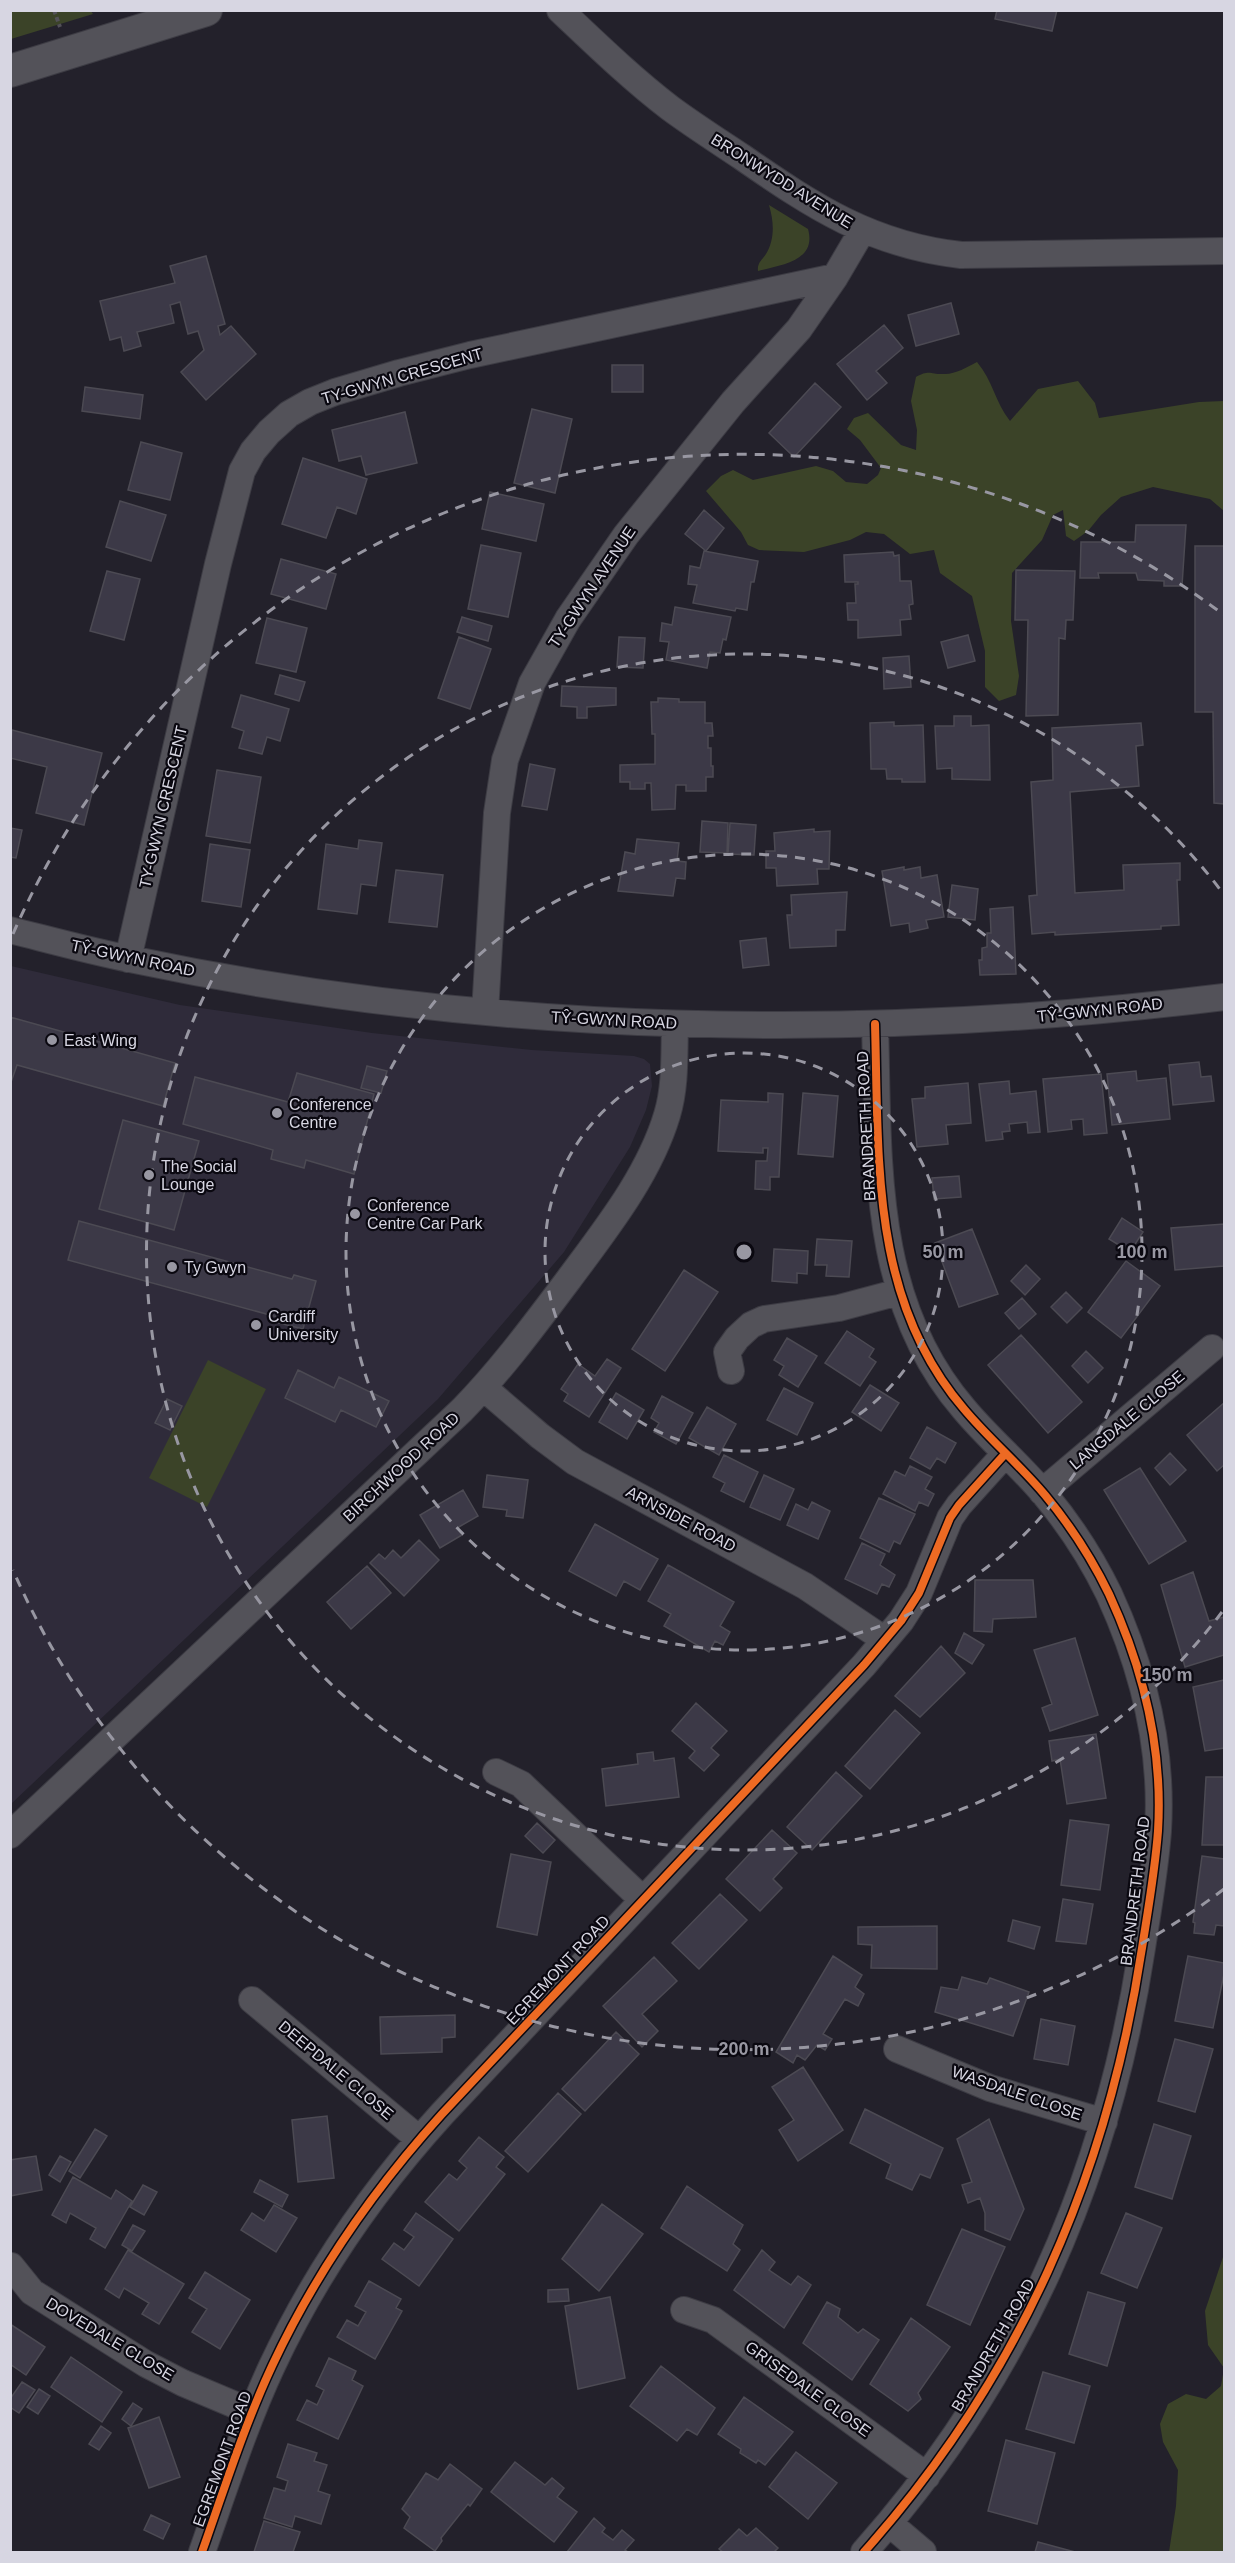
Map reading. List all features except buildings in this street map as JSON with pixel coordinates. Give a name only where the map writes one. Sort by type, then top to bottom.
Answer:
[{"type":"street","points":[[10,71],[206,10]]},
{"type":"street","name":"BRONWYDD AVENUE","points":[[560,10],[611,59],[671,109],[826,212],[862,231],[903,245],[961,255],[1224,251]]},
{"type":"street","name":"TY-GWYN AVENUE","points":[[485,1012],[498,805],[505,760],[532,683],[568,619],[626,535],[725,411],[799,329],[835,277],[862,231]]},
{"type":"street","name":"TY-GWYN CRESCENT","points":[[128,959],[218,564],[242,471],[253,451],[269,432],[290,414],[310,402],[399,373],[470,355],[835,277]]},
{"type":"street","name":"TŶ-GWYN ROAD","points":[[10,930],[128,959],[304,990],[485,1012],[675,1024],[874,1024],[1060,1015],[1224,997]]},
{"type":"street","name":"BIRCHWOOD ROAD","points":[[10,1835],[484,1388],[517,1348],[589,1252],[647,1162],[664,1124],[672,1093],[675,1024]]},
{"type":"street","name":"BRANDRETH ROAD","points":[[864,2553],[927,2476],[990,2384],[1048,2276],[1075,2211],[1104,2122],[1129,2023],[1142,1950],[1158,1828],[1158,1772],[1148,1710],[1141,1679],[1120,1620],[1090,1559],[1042,1492],[963,1409],[943,1382],[914,1333],[899,1292],[892,1267],[883,1212],[874,1024]]},
{"type":"street","points":[[731,1371],[727,1352],[737,1338],[751,1325],[770,1318],[839,1308],[899,1292]]},
{"type":"street","name":"LANGDALE CLOSE","points":[[1042,1492],[1212,1348]]},
{"type":"street","name":"ARNSIDE ROAD","points":[[484,1388],[540,1436],[575,1462],[805,1586],[885,1640]]},
{"type":"street","name":"EGREMONT ROAD","points":[[202,2553],[252,2412],[282,2346],[310,2293],[371,2200],[419,2139],[885,1640],[919,1593],[950,1518],[958,1505],[1005,1454]]},
{"type":"street","points":[[496,1772],[521,1784],[643,1900]]},
{"type":"street","name":"DEEPDALE CLOSE","points":[[252,2000],[419,2139]]},
{"type":"street","name":"WASDALE CLOSE","points":[[897,2049],[990,2088],[1104,2122]]},
{"type":"street","name":"DOVEDALE CLOSE","points":[[11,2266],[32,2292],[146,2364],[183,2383],[252,2412]]},
{"type":"street","name":"GRISEDALE CLOSE","points":[[684,2310],[713,2320],[927,2476]]},
{"type":"street","points":[[890,2524],[923,2553]]},
{"type":"path","points":[[54,10],[59,24]]},
{"type":"shaded area","name":"Cardiff University","points":[[11,966],[180,1005],[372,1033],[532,1050],[634,1056],[650,1064],[652,1086],[646,1110],[630,1147],[564,1252],[438,1399],[11,1804]]},
{"type":"green space","points":[[90,10],[93,14],[11,39],[11,11]]},
{"type":"green space","points":[[769,205],[808,229],[809,240],[807,248],[795,260],[758,271],[772,236],[773,224]]},
{"type":"green space","points":[[977,362],[1010,421],[1038,389],[1078,381],[1095,403],[1099,418],[1199,402],[1224,401],[1224,511],[1210,499],[1153,487],[1121,497],[1101,515],[1088,531],[1074,541],[1066,536],[1063,510],[1053,515],[1042,540],[1012,573],[1011,621],[1019,676],[1016,695],[999,701],[985,687],[985,651],[972,596],[940,573],[934,550],[910,554],[884,534],[866,532],[850,540],[804,552],[759,550],[748,545],[741,532],[706,491],[721,476],[733,470],[753,480],[816,466],[833,471],[846,482],[867,484],[878,475],[881,468],[860,440],[847,429],[854,418],[868,413],[901,445],[916,450],[917,430],[911,401],[916,377],[928,373],[949,374]]},
{"type":"green space","points":[[208,1360],[266,1389],[207,1507],[149,1478]]},
{"type":"green space","points":[[1224,2254],[1224,2368],[1208,2345],[1205,2311]]},
{"type":"green space","points":[[1224,2368],[1224,2552],[1169,2552],[1176,2506],[1178,2470],[1163,2442],[1160,2424],[1168,2404],[1186,2394],[1206,2399],[1221,2386]]},
{"type":"cycle path","points":[[864,2552],[919,2486],[968,2417],[1011,2345],[1048,2271],[1080,2194],[1106,2115],[1126,2033],[1153,1876],[1159,1801],[1154,1740],[1141,1680],[1109,1594],[1080,1543],[1054,1506],[964,1409],[933,1367],[911,1322],[896,1275],[886,1226],[877,1126],[875,1024]]},
{"type":"cycle path","points":[[202,2552],[243,2435],[272,2366],[307,2298],[370,2202],[442,2114],[864,1665],[901,1621],[919,1593],[950,1518],[1005,1454]]},
{"type":"place","name":"East Wing","points":[[52,1040]]},
{"type":"place","name":"Conference Centre","points":[[277,1113]]},
{"type":"place","name":"The Social Lounge","points":[[149,1175]]},
{"type":"place","name":"Conference Centre Car Park","points":[[355,1214]]},
{"type":"place","name":"Ty Gwyn","points":[[172,1267]]},
{"type":"place","name":"Cardiff University","points":[[256,1325]]}]
